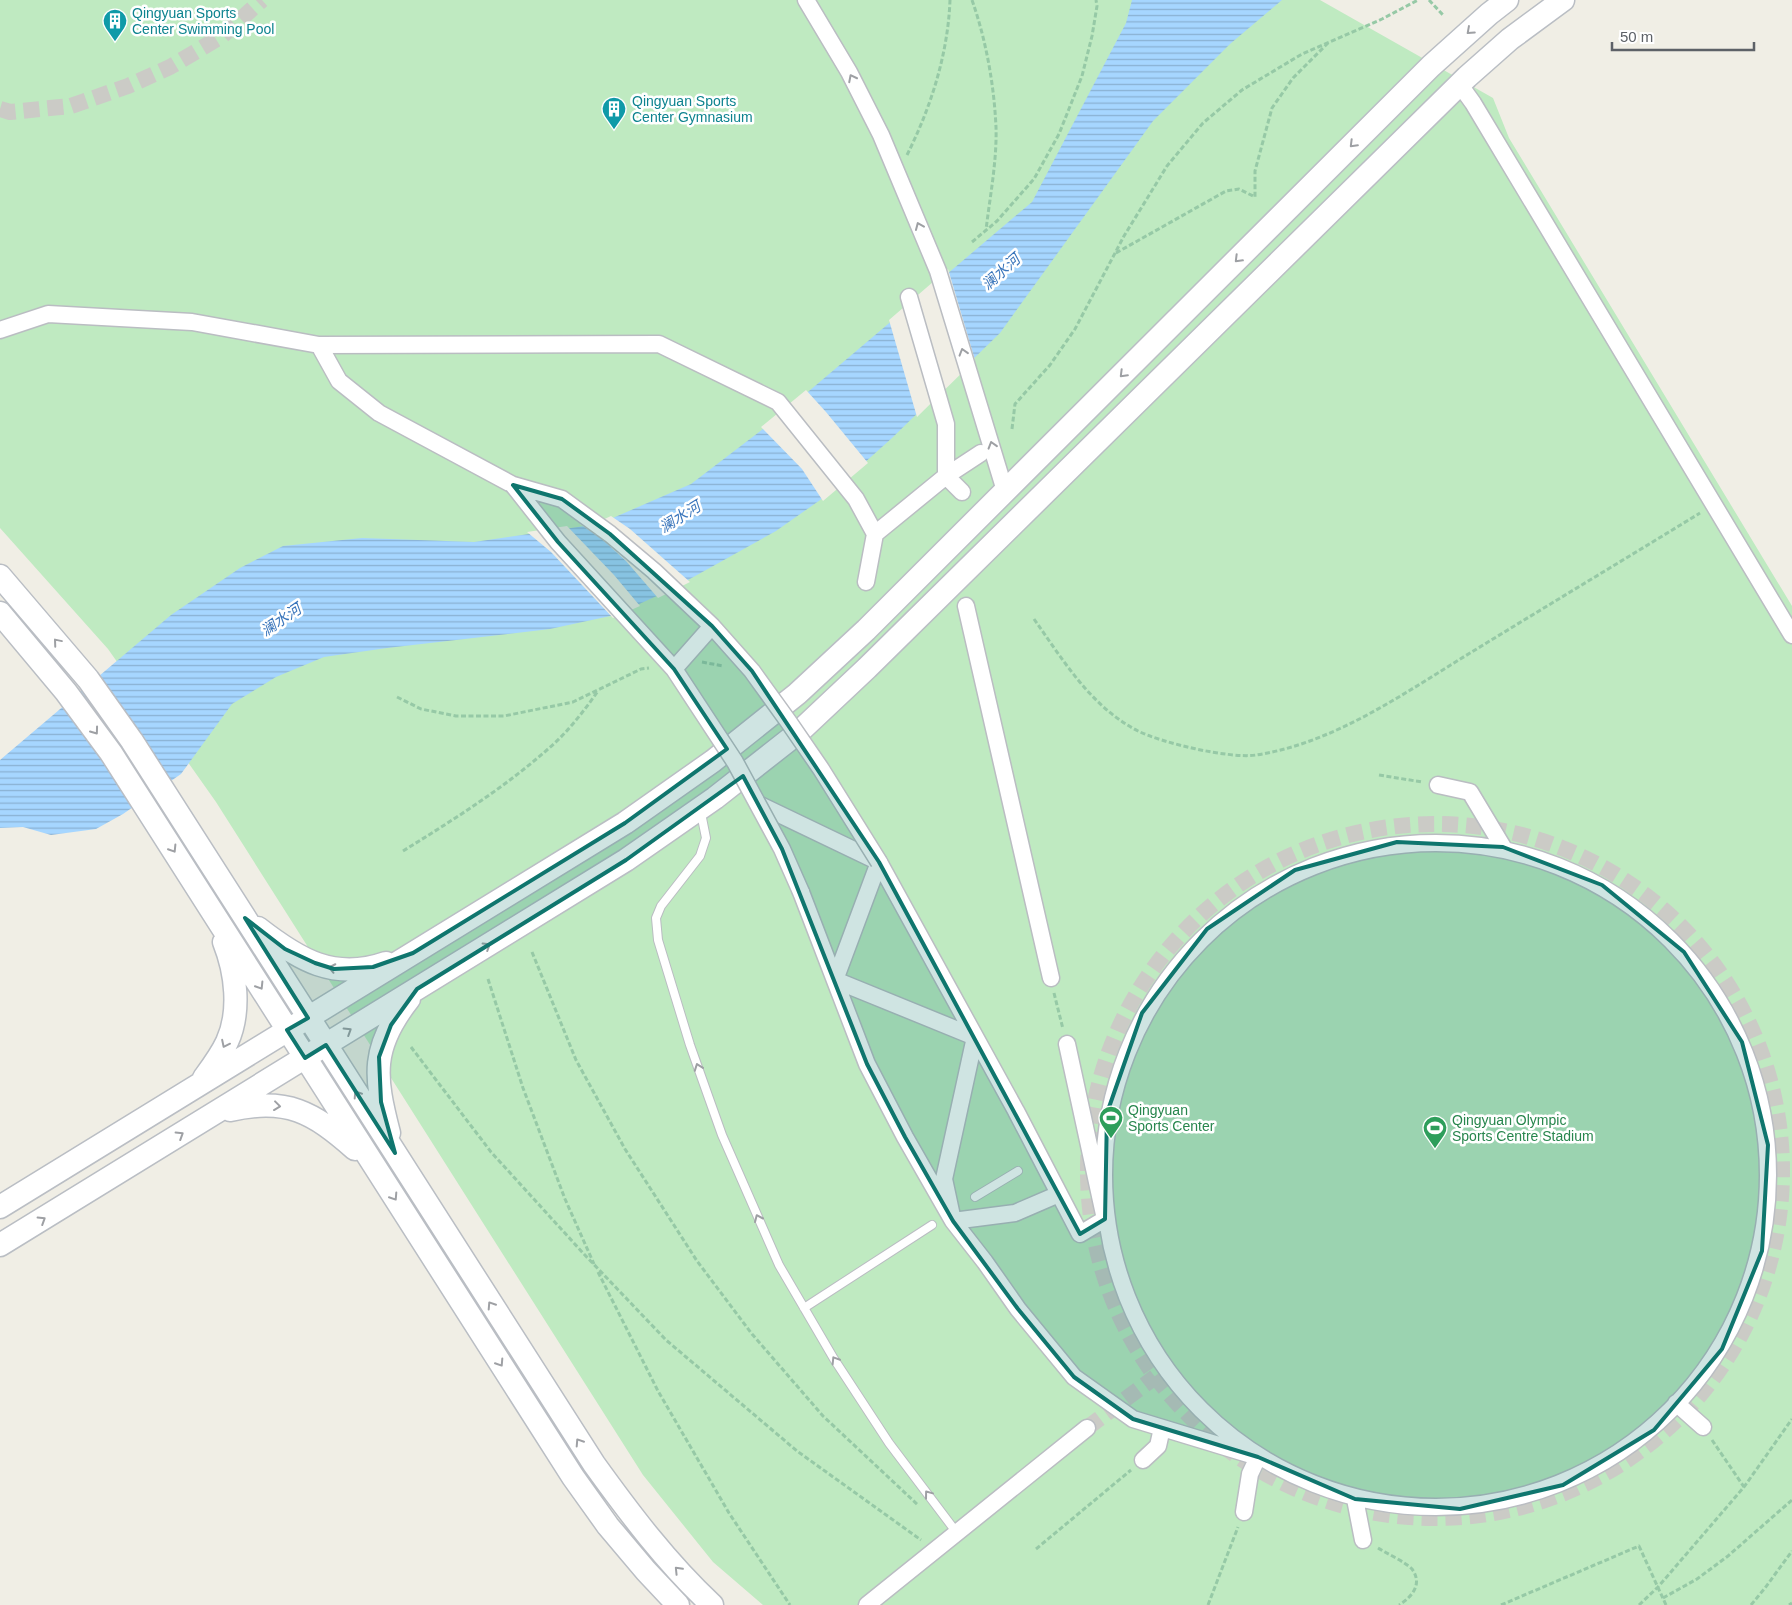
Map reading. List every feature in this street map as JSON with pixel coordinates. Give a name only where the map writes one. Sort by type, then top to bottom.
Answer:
[{"type":"street","points":[[806,0],[849,72],[881,135],[938,271],[1005,491]]},
{"type":"street","points":[[0,1207],[625,823],[713,761],[797,694],[866,630],[1431,66],[1507,0]]},
{"type":"street","points":[[0,1245],[626,860],[700,809],[799,732],[867,668],[1460,84],[1510,40],[1563,0]]},
{"type":"street","points":[[1460,84],[1792,636]]},
{"type":"street","points":[[909,297],[946,424],[946,476],[962,492]]},
{"type":"street","points":[[0,330],[48,314],[192,322],[319,344],[659,344],[778,402],[856,500],[875,534],[866,582]]},
{"type":"street","points":[[319,344],[339,381],[379,413],[513,485],[562,499],[610,534],[654,571],[712,626],[752,671],[788,721],[821,769],[879,862],[1080,1234],[1105,1219]]},
{"type":"street","points":[[875,534],[946,476],[981,453]]},
{"type":"street","points":[[513,485],[558,542],[666,668],[735,762],[782,849],[801,892],[867,1064],[953,1220],[1018,1309],[1074,1376],[1133,1418],[1258,1457],[1355,1499],[1460,1509],[1564,1485],[1654,1430],[1722,1349],[1762,1251],[1768,1144],[1742,1042],[1684,952],[1602,885],[1503,847],[1397,842],[1295,870],[1207,929],[1142,1013],[1107,1112],[1105,1219]]},
{"type":"street","points":[[0,576],[88,679],[132,741],[594,1464],[629,1513],[660,1551],[712,1605]]},
{"type":"street","points":[[966,606],[1051,978]]},
{"type":"street","points":[[0,613],[66,692],[111,753],[573,1477],[608,1526],[678,1605]]},
{"type":"street","points":[[666,668],[712,626]]},
{"type":"street","points":[[1438,785],[1470,792],[1503,847]]},
{"type":"street","points":[[758,804],[879,862]]},
{"type":"street","points":[[835,980],[879,862]]},
{"type":"street","points":[[199,1084],[217,1061],[228,1042],[234,1021],[236,1004],[233,977],[226,947],[213,913]]},
{"type":"street","points":[[245,918],[285,949],[315,963],[334,969],[372,968],[413,953]]},
{"type":"street","points":[[835,980],[975,1037]]},
{"type":"street","points":[[395,1153],[381,1102],[378,1075],[379,1057],[384,1038],[391,1024],[417,989]]},
{"type":"street","points":[[953,1220],[944,1179],[975,1037]]},
{"type":"street","points":[[1067,1044],[1105,1219],[1132,1312],[1184,1394],[1258,1457]]},
{"type":"street","points":[[212,1115],[253,1105],[275,1104],[290,1108],[310,1115],[337,1133],[373,1165]]},
{"type":"street","points":[[953,1220],[1015,1213],[1059,1194]]},
{"type":"street","points":[[1676,1404],[1703,1427]]},
{"type":"street","points":[[867,1605],[1087,1428]]},
{"type":"street","points":[[1143,1460],[1158,1446],[1162,1428]]},
{"type":"street","points":[[1244,1512],[1250,1474],[1258,1457]]},
{"type":"street","points":[[1355,1499],[1363,1540]]},
{"type":"lane","points":[[700,809],[706,838],[700,856],[661,906],[656,918],[658,940],[690,1045],[722,1135],[779,1265],[834,1359],[889,1443],[957,1533]]},
{"type":"lane","points":[[975,1197],[1018,1171]]},
{"type":"lane","points":[[804,1308],[932,1225]]},
{"type":"path","points":[[904,161],[920,130],[941,68],[950,0]]},
{"type":"path","points":[[972,0],[981,27],[991,78],[996,128],[993,176],[986,230]]},
{"type":"path","points":[[972,242],[997,221],[1034,179],[1059,134],[1082,76],[1092,36],[1097,6],[1096,0]]},
{"type":"path","points":[[1012,428],[1016,404],[1050,365],[1075,329],[1115,253],[1167,166],[1204,123],[1242,90],[1302,54],[1382,19],[1418,0]]},
{"type":"path","points":[[1429,0],[1443,15]]},
{"type":"path","points":[[1115,253],[1226,192],[1239,189],[1255,197],[1255,171],[1272,108],[1293,78],[1329,42]]},
{"type":"path","points":[[1034,619],[1078,681],[1107,710],[1138,731],[1174,744],[1217,752],[1254,756],[1293,748],[1367,715],[1714,505]]},
{"type":"path","points":[[699,661],[732,668]]},
{"type":"path","points":[[397,697],[421,709],[456,716],[504,716],[573,702],[641,669],[666,668]]},
{"type":"path","points":[[403,851],[506,782],[549,748],[600,689]]},
{"type":"path","points":[[1379,775],[1438,785]]},
{"type":"path","points":[[532,952],[576,1060],[625,1149],[697,1260],[752,1334],[823,1416],[925,1511]]},
{"type":"path","points":[[1051,978],[1067,1044]]},
{"type":"path","points":[[488,979],[523,1088],[565,1199],[596,1267],[658,1392],[729,1513],[790,1605]]},
{"type":"path","points":[[411,1047],[491,1152],[666,1340],[797,1451],[936,1550]]},
{"type":"path","points":[[1639,1605],[1658,1587],[1744,1487],[1792,1419]]},
{"type":"path","points":[[1703,1427],[1744,1487]]},
{"type":"path","points":[[1036,1549],[1143,1460]]},
{"type":"path","points":[[1663,1598],[1697,1579],[1712,1568],[1792,1500]]},
{"type":"path","points":[[1208,1605],[1244,1512]]},
{"type":"path","points":[[1363,1540],[1412,1568],[1417,1585],[1409,1599],[1399,1605]]},
{"type":"path","points":[[1501,1605],[1639,1546],[1666,1605]]},
{"type":"path","points":[[1751,1605],[1792,1551]]},
{"type":"highlighted area","points":[[513,485],[562,499],[610,534],[712,626],[752,671],[879,862],[1080,1234],[1105,1219],[1107,1113],[1142,1013],[1207,929],[1295,870],[1397,842],[1503,847],[1602,885],[1684,952],[1742,1042],[1768,1145],[1762,1251],[1722,1349],[1654,1430],[1563,1485],[1460,1509],[1355,1499],[1258,1457],[1133,1419],[1074,1377],[1018,1309],[953,1221],[905,1137],[867,1064],[782,849],[743,776],[626,860],[417,989],[391,1025],[379,1057],[381,1102],[395,1153],[326,1045],[305,1058],[287,1030],[308,1018],[245,918],[285,949],[315,963],[334,969],[373,967],[413,953],[625,823],[727,749],[674,669],[558,542]]},
{"type":"green space","name":"Qingyuan Sports Center","points":[[0,0],[1320,0],[1493,98],[1509,138],[1792,606],[1792,1605],[763,1605],[713,1562],[643,1475],[216,802],[108,649],[0,528]]},
{"type":"water","name":"澜水河","points":[[1132,0],[1282,0],[1230,44],[1153,121],[1000,333],[892,438],[833,491],[776,531],[670,590],[615,615],[550,629],[324,657],[276,677],[232,704],[181,774],[123,814],[96,829],[51,835],[23,827],[0,828],[0,760],[171,615],[240,568],[283,546],[362,538],[474,542],[599,524],[691,484],[776,419],[1032,202],[1126,23]]},
{"type":"pier","points":[[948,269],[975,360],[917,417],[889,320]]},
{"type":"pier","points":[[806,390],[868,463],[823,501],[802,469],[761,427]]},
{"type":"pier","points":[[611,516],[630,529],[690,582],[658,598],[626,561],[603,540],[580,524],[598,522]]},
{"type":"pier","points":[[567,526],[614,575],[640,606],[613,618],[551,552],[527,532]]},
{"type":"tunnel","points":[[0,109],[10,112],[71,106],[128,86],[170,67],[222,36],[262,0]]},
{"type":"tunnel","points":[[1435,824],[1469,825],[1503,830],[1568,850],[1628,882],[1680,926],[1724,978],[1756,1038],[1776,1103],[1781,1137],[1782,1171],[1781,1205],[1776,1239],[1756,1304],[1724,1364],[1680,1416],[1628,1460],[1568,1492],[1503,1512],[1469,1517],[1435,1518],[1401,1517],[1367,1512],[1302,1492],[1242,1460],[1190,1416],[1146,1364],[1114,1304],[1094,1239],[1089,1205],[1088,1171],[1089,1137],[1094,1103],[1114,1038],[1146,978],[1190,926],[1242,882],[1302,850],[1367,830],[1401,825],[1435,824]]},
{"type":"tunnel","points":[[1087,1428],[1155,1377]]},
{"type":"place","name":"Qingyuan Sports Center Swimming Pool","points":[[115,42]]},
{"type":"place","name":"Qingyuan Sports Center Gymnasium","points":[[614,130]]},
{"type":"place","name":"Qingyuan Sports Center","points":[[1111,1139]]},
{"type":"place","name":"Qingyuan Olympic Sports Centre Stadium","points":[[1435,1149]]}]
